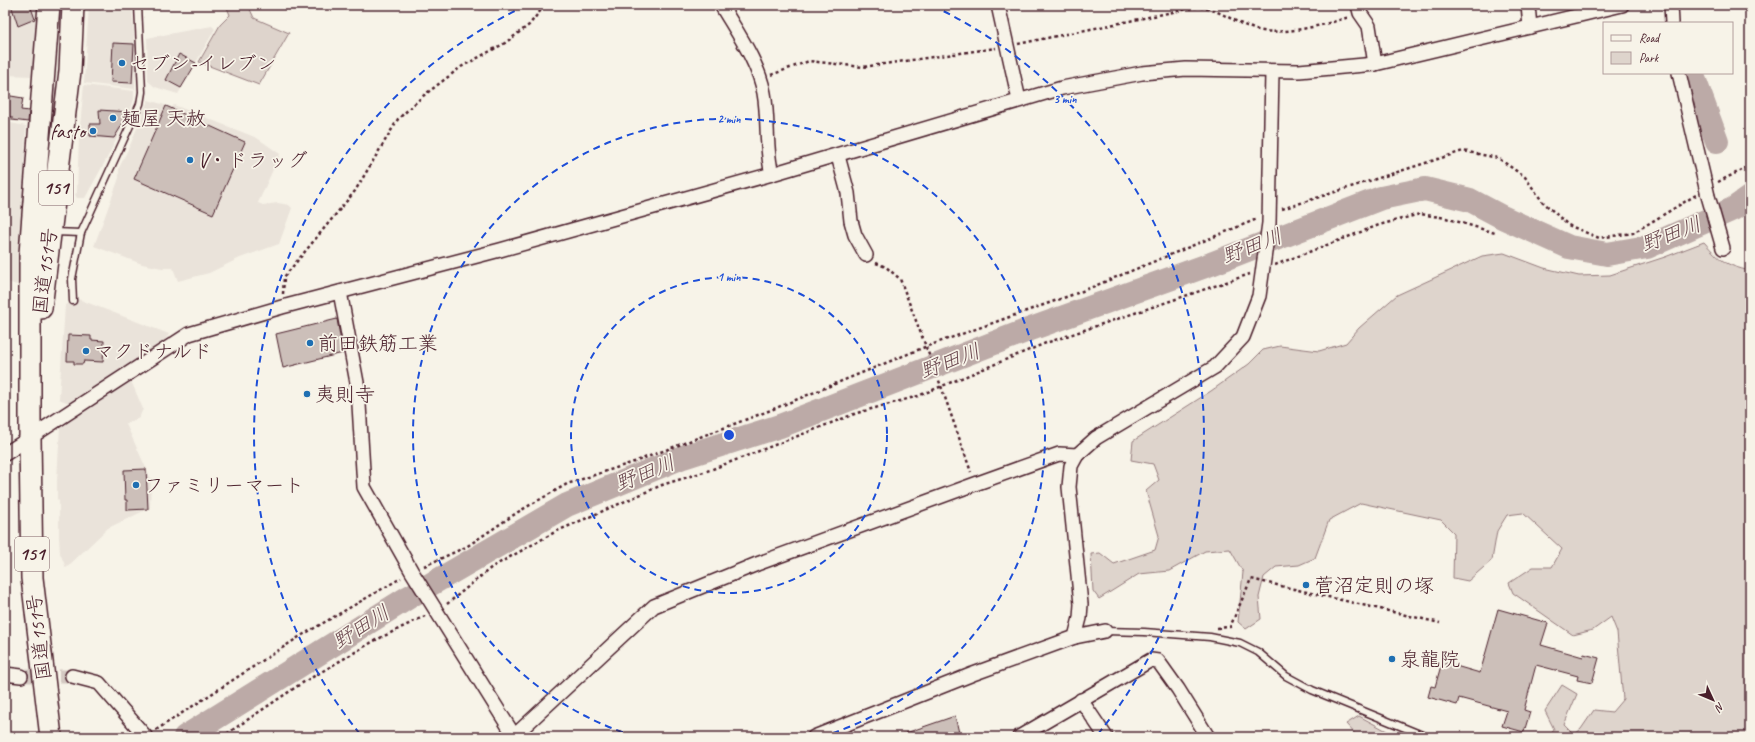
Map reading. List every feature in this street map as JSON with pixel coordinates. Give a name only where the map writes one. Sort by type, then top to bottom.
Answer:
[{"type":"highway","name":"国道151号","points":[[49,5],[33,172],[27,254],[30,370],[32,578],[51,737]]},
{"type":"highway","name":"国道151号","points":[[30,370],[39,327],[70,71],[73,5]]},
{"type":"street","points":[[721,5],[748,53],[760,79],[764,93],[768,160],[772,174]]},
{"type":"street","points":[[998,5],[1018,100]]},
{"type":"street","points":[[1528,5],[1530,27]]},
{"type":"street","points":[[5,454],[189,334],[282,307],[500,250],[838,156],[1018,100],[1062,88],[1142,73],[1186,69],[1272,72],[1299,71],[1375,64],[1622,5]]},
{"type":"street","points":[[1671,5],[1672,22]]},
{"type":"street","points":[[1359,9],[1369,26],[1375,64]]},
{"type":"street","points":[[1075,637],[1080,618],[1081,604],[1069,487],[1071,466],[1077,455],[1096,438],[1215,367],[1243,337],[1259,296],[1269,218],[1272,72]]},
{"type":"street","points":[[1679,74],[1706,188],[1723,248]]},
{"type":"street","points":[[838,156],[848,193],[851,221],[855,235],[866,255]]},
{"type":"street","points":[[340,292],[358,388],[364,487],[415,575],[514,736],[654,606],[757,564],[975,484],[1060,454],[1077,455]]},
{"type":"street","points":[[814,737],[973,674],[1075,637],[1105,631]]},
{"type":"street","points":[[1019,737],[1151,660],[1158,661],[1178,689],[1208,737]]},
{"type":"street","points":[[5,674],[21,676]]},
{"type":"street","points":[[72,676],[99,683],[146,736]]},
{"type":"street","points":[[1081,700],[1106,737]]},
{"type":"lane","points":[[73,301],[72,279],[81,234],[140,104],[142,92],[138,5]]},
{"type":"lane","points":[[50,232],[81,234]]},
{"type":"lane","points":[[1105,631],[1144,632],[1210,637],[1240,643],[1258,652],[1286,676],[1312,690],[1427,737]]},
{"type":"path","points":[[282,307],[284,276],[355,191],[398,119],[423,96],[461,67],[505,43],[529,25],[545,5]]},
{"type":"path","points":[[760,79],[809,61],[863,67],[1007,46],[1197,7],[1210,8],[1254,29],[1267,32],[1284,31],[1332,23],[1359,9]]},
{"type":"path","points":[[146,736],[299,637],[466,547],[518,512],[567,484],[634,462],[771,410],[925,347],[1080,292],[1269,218],[1464,151],[1498,158],[1525,177],[1542,201],[1568,225],[1599,238],[1633,233],[1706,188],[1750,166]]},
{"type":"path","points":[[222,737],[299,685],[434,606],[447,604],[492,567],[556,532],[662,484],[710,470],[857,413],[918,396],[1046,343],[1379,225],[1420,214],[1446,218],[1495,233]]},
{"type":"path","points":[[866,255],[872,261],[886,267],[900,279],[909,299],[925,347],[941,386],[975,484]]},
{"type":"path","points":[[1215,628],[1230,627],[1251,579],[1440,623]]},
{"type":"shaded area","points":[[5,5],[38,5],[32,76],[5,75]]},
{"type":"shaded area","points":[[89,5],[132,5],[136,67],[135,89],[84,83]]},
{"type":"shaded area","points":[[212,26],[215,29],[178,94],[155,87],[148,81],[147,38]]},
{"type":"shaded area","points":[[84,85],[134,91],[134,99],[130,112],[85,198],[77,198],[75,194],[77,193],[79,136]]},
{"type":"shaded area","points":[[148,100],[172,107],[174,105],[257,138],[280,154],[258,203],[263,205],[278,203],[289,205],[292,208],[279,244],[240,258],[209,273],[178,281],[173,268],[162,268],[142,264],[94,246],[119,178],[119,168],[131,143]]},
{"type":"shaded area","points":[[5,122],[26,126],[20,286],[5,281]]},
{"type":"shaded area","points":[[78,299],[169,334],[162,345],[69,403],[59,399],[65,305]]},
{"type":"shaded area","points":[[126,380],[131,381],[143,409],[139,418],[126,424],[151,479],[150,508],[108,528],[66,568],[60,553],[59,501],[57,499],[60,426]]},
{"type":"green space","points":[[226,5],[248,5],[254,18],[289,33],[259,85],[199,62],[220,25],[230,15]]},
{"type":"green space","points":[[1704,242],[1719,258],[1735,267],[1750,271],[1750,737],[1550,737],[1554,729],[1545,711],[1562,685],[1577,694],[1564,725],[1574,735],[1581,729],[1594,710],[1612,712],[1623,699],[1617,632],[1611,617],[1593,630],[1573,635],[1513,593],[1509,583],[1533,567],[1552,567],[1562,549],[1523,513],[1507,515],[1497,531],[1492,560],[1468,581],[1453,578],[1454,533],[1441,520],[1361,503],[1329,520],[1315,558],[1299,565],[1276,567],[1264,577],[1259,597],[1261,619],[1246,629],[1238,622],[1243,572],[1230,549],[1205,551],[1169,571],[1139,574],[1099,599],[1093,591],[1091,554],[1100,553],[1114,564],[1155,550],[1159,536],[1146,491],[1159,480],[1153,464],[1131,460],[1133,441],[1211,391],[1249,364],[1263,350],[1280,346],[1319,351],[1346,343],[1359,328],[1397,295],[1482,256],[1504,253],[1544,268],[1579,276],[1610,275],[1665,257]]},
{"type":"green space","points":[[1359,716],[1398,737],[1358,737],[1346,724]]},
{"type":"building","points":[[11,5],[30,5],[35,19],[18,26]]},
{"type":"building","name":"セブン-イレブン","points":[[113,43],[134,44],[132,83],[111,82]]},
{"type":"building","points":[[179,54],[196,63],[181,88],[166,80]]},
{"type":"building","points":[[5,95],[23,98],[21,110],[29,111],[28,122],[12,120],[12,117],[5,116]]},
{"type":"building","name":"V・ドラッグ","points":[[166,106],[245,142],[213,214],[134,179]]},
{"type":"building","name":"麺屋 天赦","points":[[99,110],[130,112],[114,138],[90,136],[90,124],[100,124]]},
{"type":"building","name":"前田鉄筋工業","points":[[337,319],[343,353],[283,368],[276,334]]},
{"type":"building","name":"マクドナルド","points":[[68,335],[91,336],[91,340],[104,341],[103,362],[84,361],[83,364],[74,364],[74,361],[67,361]]},
{"type":"building","name":"ファミリーマート","points":[[146,469],[148,509],[127,510],[127,500],[125,500],[124,470]]},
{"type":"building","points":[[1498,609],[1548,623],[1541,645],[1583,657],[1584,654],[1599,658],[1592,683],[1577,680],[1578,676],[1536,665],[1524,710],[1530,712],[1524,732],[1502,726],[1507,711],[1459,698],[1457,705],[1428,697],[1431,686],[1435,687],[1442,662],[1480,673]]},
{"type":"building","points":[[955,716],[960,737],[900,737],[900,735]]},
{"type":"waterway","points":[[1692,74],[1717,141]]},
{"type":"waterway","name":"野田川","points":[[185,737],[409,597],[567,505],[683,457],[780,426],[1028,330],[1211,264],[1381,198],[1425,189],[1470,200],[1502,217],[1569,247],[1607,254],[1647,247],[1733,209],[1750,197]]},
{"type":"tunnel","points":[[21,676],[72,676]]},
{"type":"place","name":"セブン-イレブン","points":[[122,63]]},
{"type":"place","name":"麺屋 天赦","points":[[113,118]]},
{"type":"place","name":"fasto","points":[[93,131]]},
{"type":"place","name":"V・ドラッグ","points":[[190,160]]},
{"type":"place","name":"前田鉄筋工業","points":[[310,343]]},
{"type":"place","name":"マクドナルド","points":[[86,351]]},
{"type":"place","name":"夷則寺","points":[[307,394]]},
{"type":"place","name":"ファミリーマート","points":[[136,485]]},
{"type":"place","name":"菅沼定則の塚","points":[[1306,585]]},
{"type":"place","name":"泉龍院","points":[[1392,659]]}]
